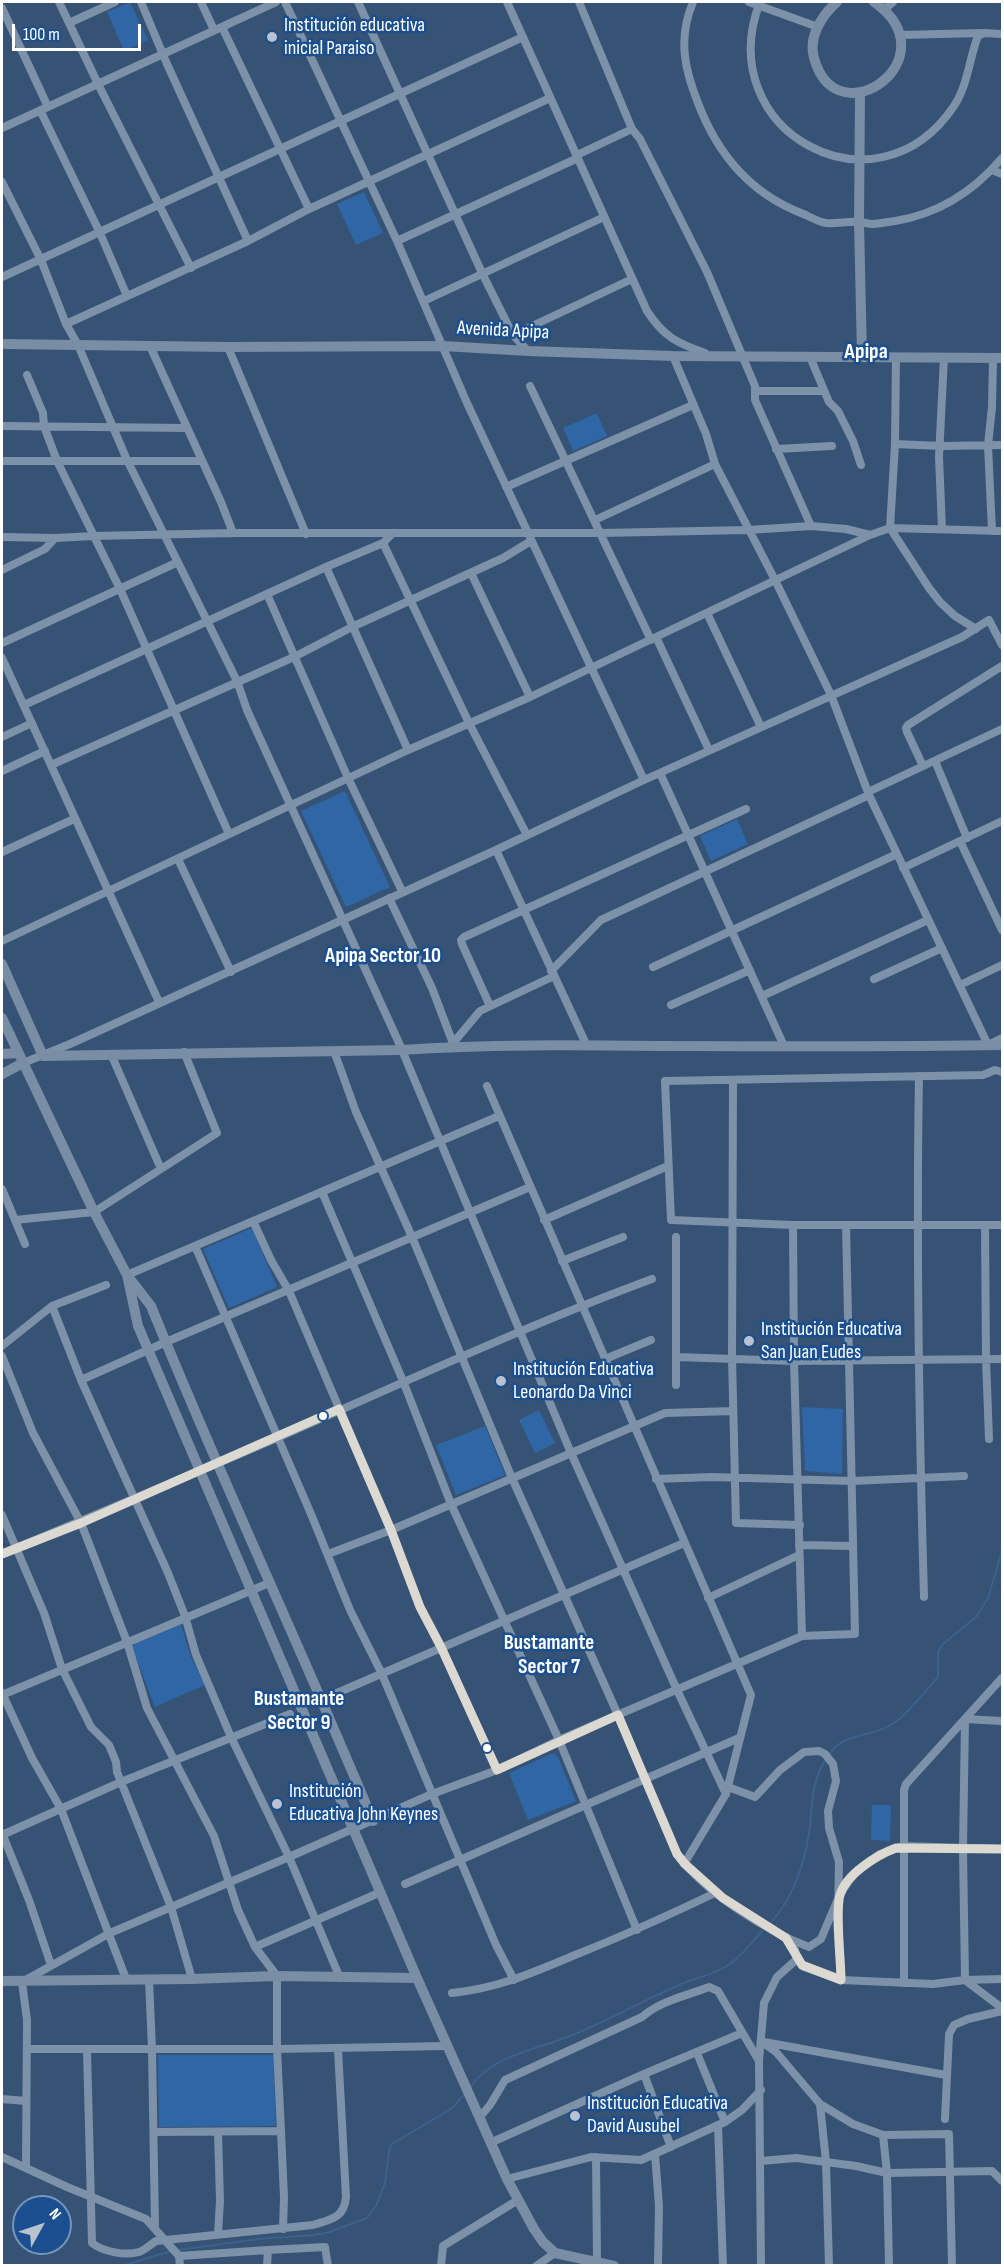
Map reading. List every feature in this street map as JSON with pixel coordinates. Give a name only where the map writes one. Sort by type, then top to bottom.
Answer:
[{"type":"street","points":[[59,2],[191,268]]},
{"type":"street","points":[[69,23],[114,2]]},
{"type":"street","points":[[141,2],[248,241]]},
{"type":"street","points":[[201,2],[218,28],[309,209]]},
{"type":"street","points":[[2,128],[265,4],[276,2]]},
{"type":"street","points":[[285,2],[398,241],[506,488],[644,780]]},
{"type":"street","points":[[358,2],[483,275],[513,335],[528,351]]},
{"type":"street","points":[[507,2],[647,311],[667,336],[682,345],[712,356]]},
{"type":"street","points":[[579,2],[632,129],[640,139],[707,272],[755,386],[755,400],[811,526]]},
{"type":"street","points":[[693,2],[683,59],[708,130],[726,158],[746,180],[772,199],[825,223],[874,224],[907,219],[932,212],[960,197],[992,170],[1002,158]]},
{"type":"street","points":[[749,2],[759,3],[818,27]]},
{"type":"street","points":[[837,2],[818,27],[813,52],[820,72],[836,88],[845,92],[860,93],[879,83],[897,66],[901,50],[899,35],[886,4],[874,2]]},
{"type":"street","points":[[759,3],[749,45],[750,59],[753,75],[769,110],[795,138],[814,149],[830,155],[861,160],[875,160],[907,149],[930,133],[943,120],[963,90],[978,36],[984,33]]},
{"type":"street","points":[[2,8],[44,109],[128,296]]},
{"type":"street","points":[[899,35],[1002,34]]},
{"type":"street","points":[[2,277],[523,38]]},
{"type":"street","points":[[860,93],[859,222],[862,356]]},
{"type":"street","points":[[66,324],[191,268],[309,209],[550,98]]},
{"type":"street","points":[[398,241],[632,129]]},
{"type":"street","points":[[992,170],[1002,174]]},
{"type":"street","points":[[2,182],[41,260],[66,324],[78,345],[127,460],[237,681],[247,710],[401,1050],[572,1453],[705,1752],[727,1791],[755,1797],[780,1770],[804,1752],[819,1751],[828,1757],[835,1772],[836,1781],[828,1811],[829,1828],[839,1862],[838,1914],[841,1980]]},
{"type":"street","points":[[424,301],[604,217]]},
{"type":"street","points":[[513,335],[632,279]]},
{"type":"street","name":"Avenida Apipa","points":[[2,342],[228,347],[443,346],[673,356],[998,358]]},
{"type":"street","points":[[150,346],[222,502],[233,533]]},
{"type":"street","points":[[228,347],[306,534]]},
{"type":"street","points":[[673,356],[715,464],[831,695],[869,793],[988,1045]]},
{"type":"street","points":[[810,357],[829,402],[838,411],[853,441],[861,465]]},
{"type":"street","points":[[896,357],[895,444],[890,528],[928,588],[940,602],[955,616],[976,628]]},
{"type":"street","points":[[942,529],[939,458],[944,357]]},
{"type":"street","points":[[992,531],[988,445],[998,358]]},
{"type":"street","points":[[27,375],[43,413],[44,426],[57,461],[120,589],[229,834]]},
{"type":"street","points":[[531,386],[653,639],[710,750]]},
{"type":"street","points":[[755,391],[824,391]]},
{"type":"street","points":[[506,488],[693,405]]},
{"type":"street","points":[[2,426],[186,428]]},
{"type":"street","points":[[895,444],[1002,445]]},
{"type":"street","points":[[776,449],[832,446]]},
{"type":"street","points":[[2,461],[202,461]]},
{"type":"street","points":[[595,520],[715,464]]},
{"type":"street","points":[[2,537],[527,531],[601,533],[747,530],[811,526],[846,529],[870,535]]},
{"type":"street","points":[[2,941],[408,750],[530,698],[870,535],[890,528],[1002,531]]},
{"type":"street","points":[[24,705],[383,543],[393,533]]},
{"type":"street","points":[[2,570],[45,549],[55,538]]},
{"type":"street","points":[[51,765],[294,657],[352,627],[503,558],[531,541]]},
{"type":"street","points":[[383,543],[469,723],[527,835]]},
{"type":"street","points":[[2,643],[178,562]]},
{"type":"street","points":[[326,567],[408,750]]},
{"type":"street","points":[[471,573],[530,698]]},
{"type":"street","points":[[267,594],[348,778],[402,891]]},
{"type":"street","points":[[706,612],[761,727]]},
{"type":"street","points":[[42,1056],[159,1002],[231,972],[644,780],[962,637],[989,620],[1002,645]]},
{"type":"street","points":[[2,658],[159,1002]]},
{"type":"street","points":[[923,766],[906,728],[1002,666]]},
{"type":"street","points":[[2,737],[32,723]]},
{"type":"street","points":[[454,1044],[480,1011],[552,973],[601,920],[1002,729]]},
{"type":"street","points":[[2,771],[45,751]]},
{"type":"street","points":[[935,761],[963,840],[1002,930]]},
{"type":"street","points":[[660,773],[784,1046]]},
{"type":"street","points":[[490,1006],[461,940],[689,833],[746,809]]},
{"type":"street","points":[[2,852],[74,819]]},
{"type":"street","points":[[903,868],[1002,821]]},
{"type":"street","points":[[496,850],[586,1044]]},
{"type":"street","points":[[653,967],[897,854]]},
{"type":"street","points":[[178,859],[231,972]]},
{"type":"street","points":[[389,898],[432,988],[454,1044]]},
{"type":"street","points":[[762,996],[928,920]]},
{"type":"street","points":[[874,979],[942,948]]},
{"type":"street","points":[[2,964],[42,1056]]},
{"type":"street","points":[[960,985],[1002,965]]},
{"type":"street","points":[[671,1005],[750,970]]},
{"type":"street","points":[[2,1018],[94,1212],[127,1275],[151,1306],[373,1821]]},
{"type":"street","points":[[988,1045],[1002,1038]]},
{"type":"street","points":[[2,1064],[20,1058],[42,1056],[401,1050],[454,1044],[1002,1045]]},
{"type":"street","points":[[334,1051],[356,1112],[382,1166],[512,1478],[618,1715],[677,1854],[684,1864],[715,1893],[787,1939],[809,1947],[821,1940],[840,1894],[854,1874],[887,1851],[903,1846],[1002,1849]]},
{"type":"street","points":[[15,1220],[94,1212],[217,1133],[184,1052]]},
{"type":"street","points":[[2,1054],[20,1058]]},
{"type":"street","points":[[111,1054],[161,1169]]},
{"type":"street","points":[[2,1074],[20,1058]]},
{"type":"street","points":[[1002,1072],[995,1070],[983,1075],[665,1081],[670,1220],[793,1225],[1002,1225]]},
{"type":"street","points":[[919,1076],[916,1226],[924,1597]]},
{"type":"street","points":[[734,1081],[734,1222],[731,1235],[736,1523],[800,1526]]},
{"type":"street","points":[[487,1086],[736,1664],[752,1695],[727,1791],[684,1864]]},
{"type":"street","points":[[127,1275],[499,1116]]},
{"type":"street","points":[[544,1220],[668,1166]]},
{"type":"street","points":[[81,1380],[530,1187]]},
{"type":"street","points":[[2,1189],[25,1244]]},
{"type":"street","points":[[322,1192],[403,1381],[451,1504],[559,1740],[637,1930]]},
{"type":"street","points":[[253,1221],[271,1260],[289,1291],[391,1530],[420,1607],[441,1647],[497,1770]]},
{"type":"street","points":[[793,1225],[796,1479],[800,1526],[798,1555],[802,1636]]},
{"type":"street","points":[[22,1982],[110,1933],[432,1794],[497,1770],[559,1740],[802,1636],[855,1634],[846,1225]]},
{"type":"street","points":[[985,1225],[989,1439]]},
{"type":"street","points":[[676,1237],[676,1385]]},
{"type":"street","points":[[562,1261],[623,1238]]},
{"type":"street","points":[[195,1246],[328,1554],[350,1611],[381,1672],[496,1945],[514,1980]]},
{"type":"street","points":[[127,1275],[138,1326],[148,1350],[417,1978],[507,2179],[543,2241],[555,2253],[584,2262],[597,2260],[614,2265]]},
{"type":"street","points":[[2,1554],[81,1523],[278,1438],[403,1381],[462,1358],[520,1330],[652,1279]]},
{"type":"street","points":[[2,1346],[52,1306],[106,1285]]},
{"type":"street","points":[[52,1306],[81,1380],[168,1573],[185,1616],[196,1655],[231,1737],[289,1857],[340,1978]]},
{"type":"street","points":[[605,1359],[651,1340]]},
{"type":"street","points":[[2,1356],[33,1433],[81,1523],[127,1642],[147,1708],[214,1836],[238,1910],[255,1947],[277,1976],[283,2229]]},
{"type":"street","points":[[676,1357],[794,1361],[1002,1359]]},
{"type":"street","points":[[328,1554],[391,1530],[665,1413],[733,1411]]},
{"type":"street","points":[[656,1479],[852,1481],[964,1476]]},
{"type":"street","points":[[2,1515],[44,1613],[62,1670],[91,1727],[109,1745],[121,1782],[171,1907],[192,1979]]},
{"type":"street","points":[[322,1699],[684,1544]]},
{"type":"street","points":[[799,1545],[854,1546]]},
{"type":"street","points":[[708,1598],[798,1555]]},
{"type":"street","points":[[126,1979],[62,1809],[32,1758],[2,1694],[269,1583]]},
{"type":"street","points":[[904,1983],[904,1790],[906,1784],[1002,1678]]},
{"type":"street","points":[[51,1965],[29,1900],[2,1834],[121,1782],[290,1714]]},
{"type":"street","points":[[965,1719],[1002,1721]]},
{"type":"street","points":[[965,1719],[963,1849],[965,1980]]},
{"type":"street","points":[[405,1884],[739,1738]]},
{"type":"street","points":[[255,1947],[381,1892]]},
{"type":"street","points":[[452,1993],[478,1990],[514,1980],[637,1930],[715,1893]]},
{"type":"street","points":[[787,1939],[795,1950],[797,1959],[804,1967],[841,1980],[933,1984],[1002,1979]]},
{"type":"street","points":[[761,2265],[759,2061],[764,2003],[777,1977],[797,1959]]},
{"type":"street","points":[[2,1981],[277,1976],[417,1978]]},
{"type":"street","points":[[149,1980],[153,2049],[155,2226]]},
{"type":"street","points":[[965,1980],[1002,2009]]},
{"type":"street","points":[[22,1982],[27,2020],[26,2167]]},
{"type":"street","points":[[479,2118],[505,2080],[642,2017],[650,2010],[667,2002],[709,1988],[718,1991],[759,2061]]},
{"type":"street","points":[[945,2119],[949,2034],[954,2025],[1002,2009]]},
{"type":"street","points":[[490,2143],[742,2033]]},
{"type":"street","points":[[762,2042],[946,2075]]},
{"type":"street","points":[[762,2042],[776,2052],[820,2104],[853,2124],[883,2135],[949,2134],[952,2265]]},
{"type":"street","points":[[27,2049],[338,2049],[447,2046]]},
{"type":"street","points":[[87,2050],[92,2243],[96,2247],[115,2252],[139,2252],[156,2241],[314,2225],[333,2219],[345,2207],[345,2162],[338,2049]]},
{"type":"street","points":[[697,2053],[722,2124],[723,2265]]},
{"type":"street","points":[[644,2074],[671,2147]]},
{"type":"street","points":[[507,2179],[596,2157],[641,2160],[722,2124],[742,2110],[761,2090]]},
{"type":"street","points":[[2,2098],[26,2101]]},
{"type":"street","points":[[820,2104],[826,2162],[829,2265]]},
{"type":"street","points":[[154,2132],[281,2131]]},
{"type":"street","points":[[218,2132],[218,2234]]},
{"type":"street","points":[[883,2135],[887,2173],[889,2265]]},
{"type":"street","points":[[655,2154],[659,2206],[658,2265]]},
{"type":"street","points":[[2,2157],[146,2218],[179,2256],[180,2265]]},
{"type":"street","points":[[596,2157],[597,2260]]},
{"type":"street","points":[[761,2162],[796,2158],[856,2166],[887,2173],[992,2171],[1002,2181]]},
{"type":"street","points":[[441,2265],[442,2246],[518,2200]]},
{"type":"street","points":[[179,2256],[325,2247],[328,2265]]},
{"type":"street","points":[[267,2265],[268,2250]]},
{"type":"street","points":[[536,2265],[555,2253]]},
{"type":"shaded area","points":[[130,2],[148,40],[124,51],[107,12]]},
{"type":"shaded area","points":[[364,192],[383,233],[356,245],[337,204]]},
{"type":"shaded area","points":[[597,413],[607,436],[573,451],[563,428]]},
{"type":"shaded area","points":[[345,791],[390,887],[346,907],[301,811]]},
{"type":"shaded area","points":[[737,819],[748,844],[711,861],[700,836]]},
{"type":"shaded area","points":[[252,1228],[277,1287],[229,1308],[203,1249]]},
{"type":"shaded area","points":[[802,1407],[843,1409],[842,1474],[805,1471]]},
{"type":"shaded area","points":[[539,1410],[555,1443],[535,1453],[519,1420]]},
{"type":"shaded area","points":[[485,1426],[505,1475],[456,1495],[436,1445]]},
{"type":"shaded area","points":[[181,1625],[191,1657],[205,1685],[155,1707],[131,1645]]},
{"type":"shaded area","points":[[553,1753],[558,1757],[576,1801],[528,1820],[509,1773]]},
{"type":"shaded area","points":[[872,1805],[891,1805],[890,1841],[871,1840]]},
{"type":"shaded area","points":[[158,2055],[273,2055],[276,2126],[159,2127]]},
{"type":"waterway","points":[[772,1921],[786,1902],[801,1868],[809,1833],[815,1785],[828,1756],[844,1741],[883,1729],[900,1719],[938,1677],[938,1652],[943,1644],[976,1617],[988,1598],[1002,1551]]},
{"type":"waterway","points":[[470,2087],[480,2076],[503,2060],[584,2030],[679,1985],[730,1964],[762,1931]]},
{"type":"waterway","points":[[177,2250],[259,2239],[314,2235],[330,2232],[367,2218],[376,2206],[385,2183],[392,2144],[451,2109],[465,2094]]},
{"type":"waterway","points":[[122,2266],[171,2251]]},
{"type":"transit line","points":[[339,1409],[391,1530],[420,1607],[441,1647],[497,1770]]},
{"type":"transit line","points":[[2,1554],[81,1523],[339,1409]]},
{"type":"transit line","points":[[618,1715],[677,1854],[685,1864],[723,1898],[786,1938],[802,1965],[841,1980],[838,1924],[840,1895],[843,1887],[863,1866],[896,1848],[1002,1849]]},
{"type":"transit line","points":[[497,1770],[618,1715]]},
{"type":"place","name":"Institución educativa inicial Paraiso","points":[[272,37]]},
{"type":"place","name":"Institución Educativa San Juan Eudes","points":[[749,1341]]},
{"type":"place","name":"Institución Educativa Leonardo Da Vinci","points":[[501,1381]]},
{"type":"place","name":"Institución Educativa John Keynes","points":[[277,1804]]},
{"type":"place","name":"Institución Educativa David Ausubel","points":[[575,2116]]},
{"type":"district","name":"Apipa","points":[[866,352]]},
{"type":"district","name":"Apipa Sector 10","points":[[383,957]]},
{"type":"district","name":"Bustamante Sector 7","points":[[549,1656]]},
{"type":"district","name":"Bustamante Sector 9","points":[[299,1712]]}]
